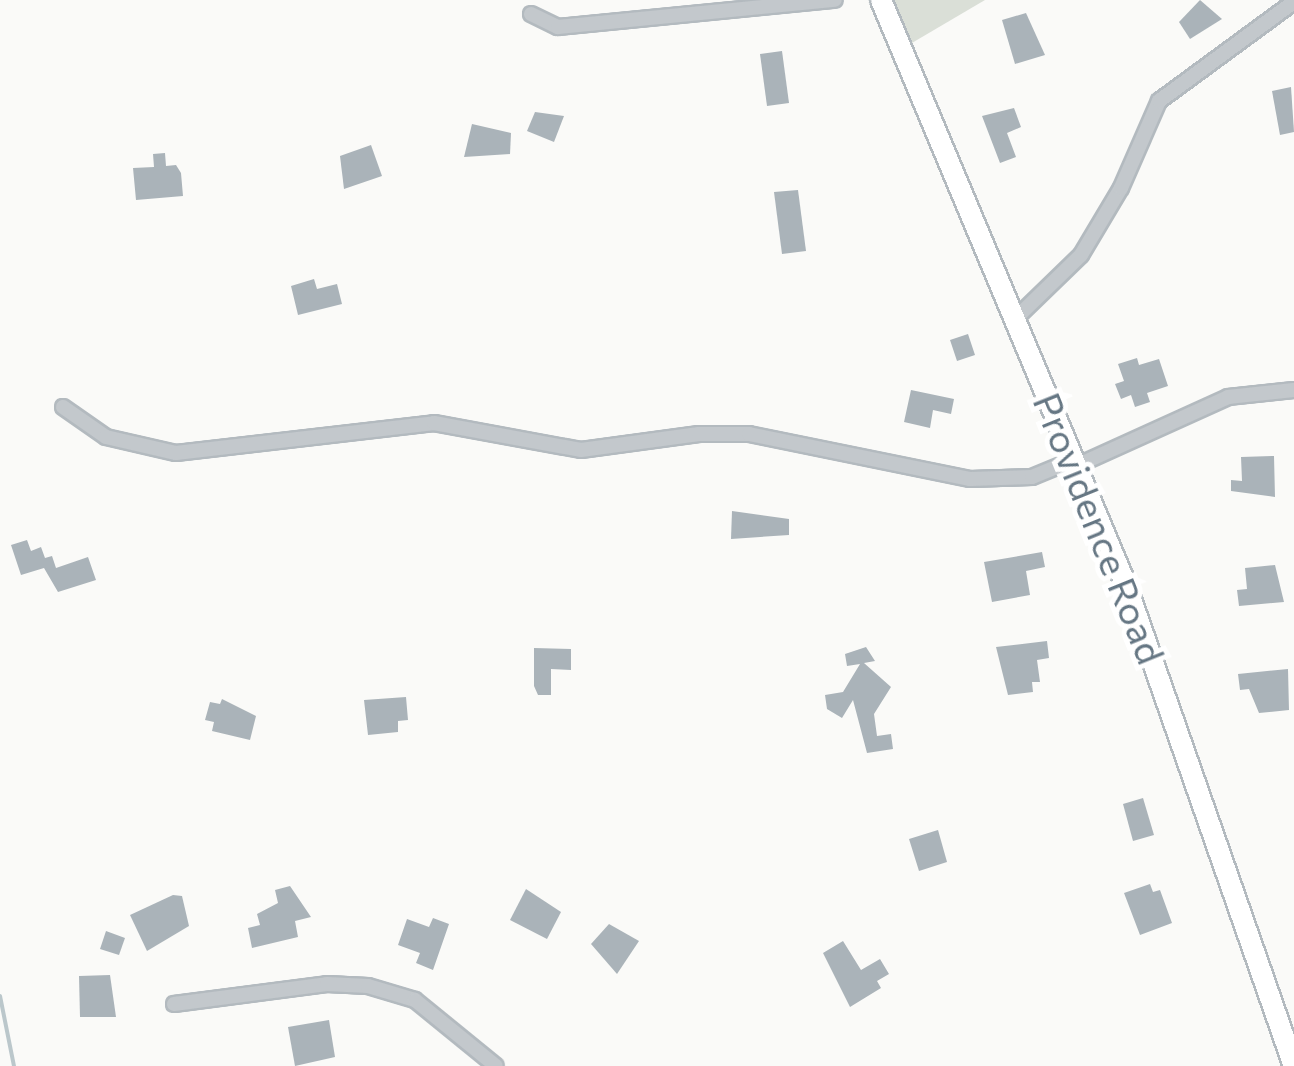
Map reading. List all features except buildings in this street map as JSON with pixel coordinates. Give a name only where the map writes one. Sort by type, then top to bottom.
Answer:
[{"type":"street","points":[[531,14],[558,27],[835,0]]},
{"type":"street","name":"Providence Road","points":[[881,0],[1163,686],[1294,1066]]},
{"type":"street","points":[[1014,320],[1081,255],[1122,188],[1160,101],[1294,2]]},
{"type":"street","points":[[63,407],[106,437],[176,453],[434,423],[581,450],[699,434],[750,434],[970,479],[1032,476],[1074,463],[1228,397],[1294,390]]},
{"type":"street","points":[[174,1004],[327,984],[368,986],[415,1000],[496,1066]]},
{"type":"shaded area","points":[[882,0],[985,0],[900,50]]},
{"type":"waterway","points":[[0,996],[14,1066]]}]
